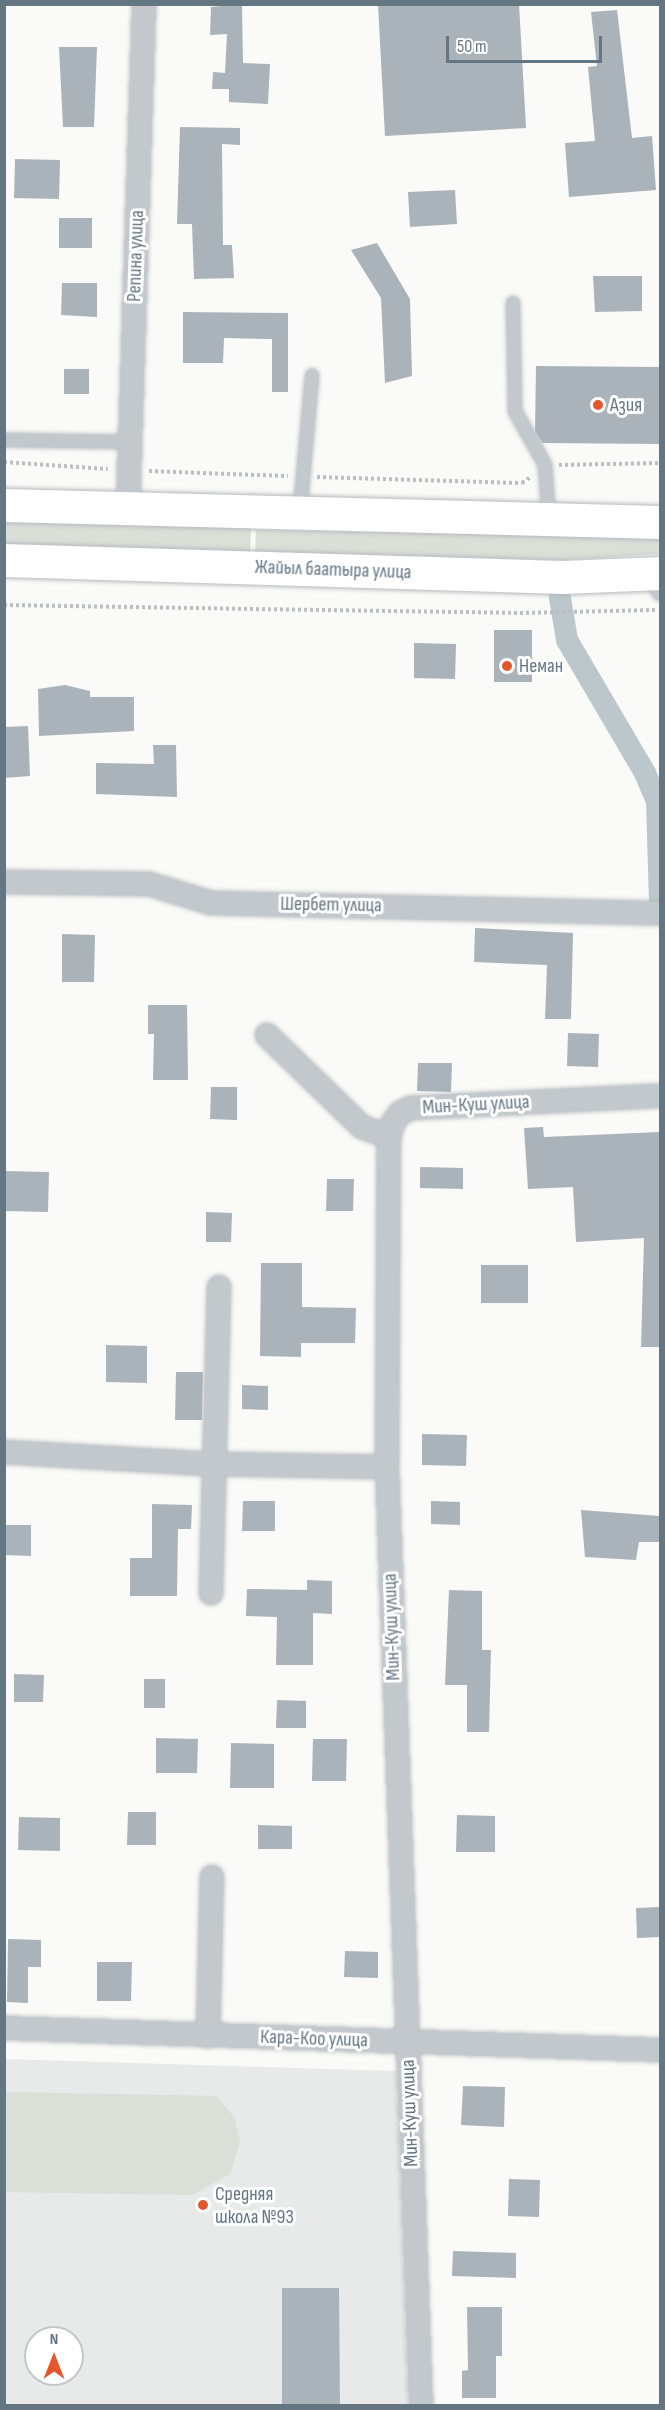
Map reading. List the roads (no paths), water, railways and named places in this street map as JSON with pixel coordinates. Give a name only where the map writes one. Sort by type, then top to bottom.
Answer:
[{"type":"main road","points":[[4,505],[660,522]]},
{"type":"main road","name":"Жайыл баатыра улица","points":[[4,560],[655,580]]},
{"type":"street","name":"Репина улица","points":[[128,508],[144,4]]},
{"type":"street","name":"Шербет улица","points":[[4,882],[148,884],[211,903],[660,913]]},
{"type":"street","points":[[267,1035],[362,1127],[389,1137]]},
{"type":"street","name":"Мин-Куш улица","points":[[421,2406],[387,1467],[389,1137],[393,1123],[400,1113],[411,1108],[660,1096]]},
{"type":"street","points":[[211,1593],[219,1287]]},
{"type":"street","points":[[4,1452],[215,1464],[387,1467]]},
{"type":"street","points":[[208,2036],[212,1877]]},
{"type":"street","name":"Кара-Коо улица","points":[[4,2028],[660,2050]]},
{"type":"lane","points":[[513,303],[515,411],[545,465],[549,519]]},
{"type":"lane","points":[[300,513],[312,376]]},
{"type":"lane","points":[[4,440],[130,442]]},
{"type":"waterway","points":[[560,598],[567,640],[645,773],[657,801],[660,901]]},
{"type":"place","name":"Азия","points":[[598,405]]},
{"type":"place","name":"Неман","points":[[507,666]]},
{"type":"place","name":"Средняя школа №93","points":[[203,2205]]}]
